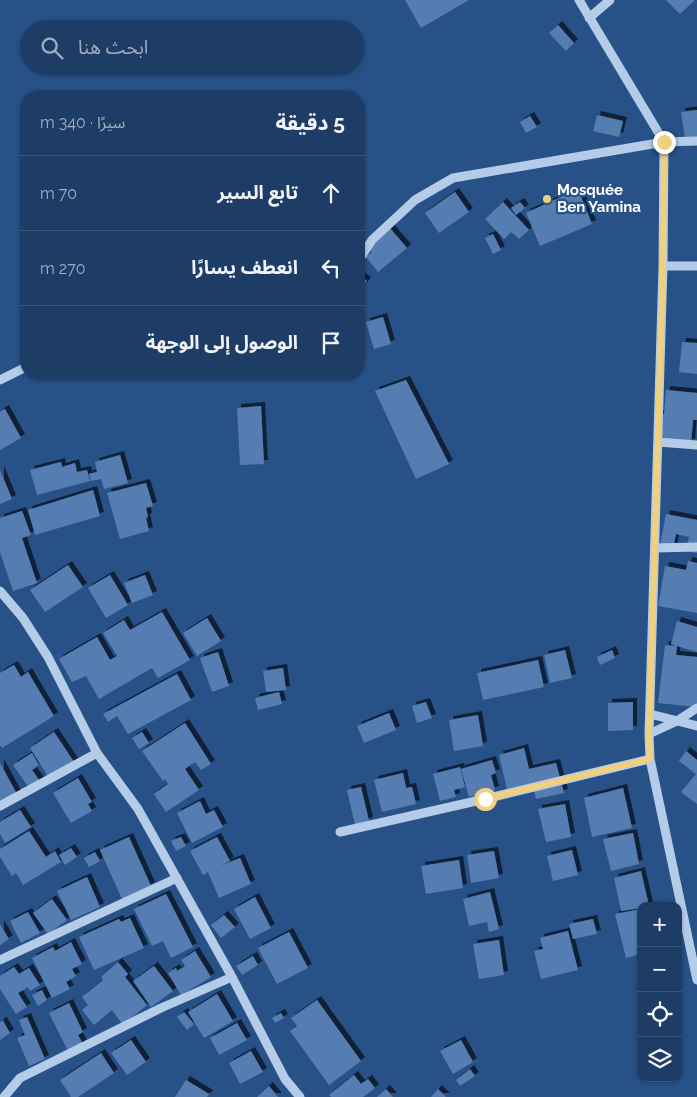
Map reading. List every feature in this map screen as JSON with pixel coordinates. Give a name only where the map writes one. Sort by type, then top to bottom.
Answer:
[{"type":"street","points":[[579,0],[664,142],[663,266],[649,734],[650,759],[697,980]]},
{"type":"street","points":[[589,18],[610,0]]},
{"type":"street","points":[[365,251],[372,240],[415,200],[453,178],[664,142],[697,141]]},
{"type":"street","points":[[663,266],[697,266]]},
{"type":"street","points":[[0,380],[20,371]]},
{"type":"street","points":[[658,442],[697,445]]},
{"type":"street","points":[[655,548],[697,547]]},
{"type":"street","points":[[0,591],[23,618],[48,657],[97,753],[138,809],[232,977],[285,1079],[300,1097]]},
{"type":"street","points":[[649,734],[697,708]]},
{"type":"street","points":[[650,714],[697,726]]},
{"type":"street","points":[[0,806],[97,753]]},
{"type":"street","points":[[340,832],[650,759]]},
{"type":"street","points":[[0,960],[177,878]]},
{"type":"street","points":[[4,1097],[20,1078],[161,1008],[232,977]]},
{"type":"building","points":[[405,0],[469,0],[421,28]]},
{"type":"building","points":[[666,0],[695,0],[680,14]]},
{"type":"building","points":[[558,25],[574,43],[566,51],[549,33]]},
{"type":"building","points":[[697,110],[697,144],[686,145],[681,112]]},
{"type":"building","points":[[597,115],[623,121],[619,137],[593,131]]},
{"type":"building","points":[[530,116],[537,127],[526,133],[520,122]]},
{"type":"building","points":[[578,189],[592,224],[540,246],[526,213]]},
{"type":"building","points":[[455,192],[469,212],[439,233],[425,213]]},
{"type":"building","points":[[503,202],[529,230],[519,239],[511,232],[504,239],[485,219]]},
{"type":"building","points":[[520,202],[525,208],[516,215],[511,208]]},
{"type":"building","points":[[389,227],[407,248],[378,272],[366,257],[372,252],[367,245]]},
{"type":"building","points":[[493,234],[501,250],[493,254],[485,238]]},
{"type":"building","points":[[383,317],[391,344],[374,349],[366,322]]},
{"type":"building","points":[[682,342],[697,343],[697,374],[679,372]]},
{"type":"building","points":[[406,380],[449,464],[416,479],[375,391]]},
{"type":"building","points":[[666,390],[697,393],[697,420],[693,420],[691,443],[657,440],[659,414],[664,414]]},
{"type":"building","points":[[261,406],[264,464],[240,465],[237,408]]},
{"type":"building","points":[[5,409],[21,438],[0,450],[0,412]]},
{"type":"building","points":[[120,455],[128,483],[104,489],[101,479],[91,481],[89,474],[97,472],[95,462]]},
{"type":"building","points":[[61,462],[62,467],[75,463],[77,472],[87,470],[90,481],[37,495],[30,470]]},
{"type":"building","points":[[0,470],[12,499],[0,504]]},
{"type":"building","points":[[146,483],[153,506],[146,508],[149,531],[120,539],[107,493]]},
{"type":"building","points":[[93,490],[100,516],[35,535],[28,510]]},
{"type":"building","points":[[22,511],[31,535],[22,538],[37,583],[13,591],[0,552],[0,518]]},
{"type":"building","points":[[666,514],[697,520],[697,553],[686,551],[689,537],[676,534],[673,548],[660,545]]},
{"type":"building","points":[[688,561],[697,563],[697,613],[658,606],[665,566],[686,570]]},
{"type":"building","points":[[68,565],[83,587],[45,612],[30,590]]},
{"type":"building","points":[[110,575],[128,605],[106,618],[88,588]]},
{"type":"building","points":[[145,575],[153,595],[132,603],[124,583]]},
{"type":"building","points":[[162,612],[190,660],[158,678],[152,668],[99,699],[86,676],[72,682],[59,659],[97,637],[110,660],[117,656],[103,633],[124,620],[130,630]]},
{"type":"building","points":[[207,618],[221,641],[197,656],[183,633]]},
{"type":"building","points":[[677,621],[697,627],[697,652],[677,646],[676,655],[697,657],[697,707],[658,703],[665,645],[676,646],[671,644]]},
{"type":"building","points":[[565,650],[572,678],[550,683],[544,655]]},
{"type":"building","points":[[612,650],[615,658],[600,665],[597,657]]},
{"type":"building","points":[[218,652],[229,686],[212,692],[200,658]]},
{"type":"building","points":[[538,660],[544,687],[483,700],[477,673]]},
{"type":"building","points":[[14,665],[21,677],[28,672],[54,716],[2,748],[0,745],[0,673]]},
{"type":"building","points":[[283,668],[286,690],[266,692],[263,671]]},
{"type":"building","points":[[177,674],[191,700],[128,734],[117,716],[108,722],[103,714]]},
{"type":"building","points":[[279,692],[282,704],[258,710],[255,698]]},
{"type":"building","points":[[426,702],[432,718],[417,723],[412,706]]},
{"type":"building","points":[[633,702],[633,730],[608,731],[608,703]]},
{"type":"building","points":[[389,713],[396,730],[364,743],[357,726]]},
{"type":"building","points":[[478,715],[483,746],[454,751],[449,720]]},
{"type":"building","points":[[185,723],[211,764],[201,770],[195,762],[185,769],[199,790],[166,812],[154,794],[168,784],[165,779],[163,781],[142,751]]},
{"type":"building","points":[[54,732],[76,765],[51,781],[30,748]]},
{"type":"building","points":[[142,732],[149,743],[139,749],[132,738]]},
{"type":"building","points":[[524,748],[529,769],[556,763],[564,793],[536,799],[532,783],[507,789],[499,755]]},
{"type":"building","points":[[686,751],[697,760],[697,804],[681,792],[696,774],[679,761]]},
{"type":"building","points":[[32,753],[39,765],[32,770],[42,784],[31,791],[13,765]]},
{"type":"building","points":[[492,760],[496,773],[491,775],[495,790],[469,797],[461,769]]},
{"type":"building","points":[[0,763],[18,796],[0,806]]},
{"type":"building","points":[[460,767],[465,787],[454,790],[456,797],[440,801],[433,774]]},
{"type":"building","points":[[403,773],[406,788],[412,787],[416,804],[382,812],[374,780]]},
{"type":"building","points":[[78,778],[92,802],[88,804],[92,811],[71,823],[53,793]]},
{"type":"building","points":[[361,787],[369,821],[355,825],[347,790]]},
{"type":"building","points":[[623,788],[632,828],[592,837],[584,798]]},
{"type":"building","points":[[200,801],[206,814],[214,810],[223,827],[192,843],[177,813]]},
{"type":"building","points":[[565,804],[571,837],[546,842],[538,809]]},
{"type":"building","points":[[20,810],[31,827],[5,843],[0,834],[0,822]]},
{"type":"building","points":[[29,831],[46,857],[55,851],[61,862],[23,885],[16,873],[12,876],[0,857],[0,849]]},
{"type":"building","points":[[633,833],[639,864],[611,871],[603,839]]},
{"type":"building","points":[[129,837],[151,886],[122,899],[100,850]]},
{"type":"building","points":[[181,837],[186,846],[176,851],[171,841]]},
{"type":"building","points":[[217,837],[230,861],[220,866],[240,858],[251,884],[219,898],[208,872],[203,875],[190,851]]},
{"type":"building","points":[[71,848],[77,857],[65,865],[59,855]]},
{"type":"building","points":[[572,850],[578,875],[553,881],[547,856]]},
{"type":"building","points":[[494,851],[499,878],[471,883],[467,855]]},
{"type":"building","points":[[95,852],[100,861],[89,867],[84,858]]},
{"type":"building","points":[[459,860],[463,888],[426,894],[421,866]]},
{"type":"building","points":[[641,871],[648,902],[637,902],[637,909],[621,911],[614,878]]},
{"type":"building","points":[[87,877],[100,907],[71,920],[57,891]]},
{"type":"building","points":[[490,892],[499,929],[489,932],[487,922],[469,926],[463,899]]},
{"type":"building","points":[[166,894],[193,947],[171,958],[163,941],[152,946],[134,909]]},
{"type":"building","points":[[255,897],[271,928],[250,939],[234,909]]},
{"type":"building","points":[[52,899],[67,920],[48,934],[33,913]]},
{"type":"building","points":[[637,910],[637,955],[626,958],[615,914]]},
{"type":"building","points":[[28,912],[40,933],[21,943],[10,921]]},
{"type":"building","points":[[224,915],[235,927],[221,938],[211,925]]},
{"type":"building","points":[[130,918],[144,948],[94,970],[79,937],[119,919],[121,922]]},
{"type":"building","points":[[593,919],[597,934],[573,939],[569,924]]},
{"type":"building","points":[[0,924],[9,939],[0,945]]},
{"type":"building","points":[[568,931],[578,970],[541,979],[534,951],[543,949],[540,938]]},
{"type":"building","points":[[289,932],[308,968],[277,984],[258,948]]},
{"type":"building","points":[[499,940],[504,975],[479,979],[473,944]]},
{"type":"building","points":[[71,942],[82,964],[72,969],[76,976],[66,982],[70,989],[52,998],[32,958],[53,947],[55,951]]},
{"type":"building","points":[[195,951],[211,977],[181,995],[168,973],[176,968],[177,971],[185,966],[181,960]]},
{"type":"building","points":[[253,956],[258,965],[242,975],[236,966]]},
{"type":"building","points":[[118,962],[128,974],[125,977],[147,1005],[123,1025],[112,1010],[94,1025],[82,1010],[88,1005],[82,997],[103,980],[101,977]]},
{"type":"building","points":[[154,966],[173,991],[151,1007],[133,981]]},
{"type":"building","points":[[14,967],[19,974],[29,968],[40,985],[30,991],[28,987],[18,993],[27,1007],[16,1014],[0,989],[0,976]]},
{"type":"building","points":[[42,990],[47,1000],[38,1006],[32,995]]},
{"type":"building","points":[[217,994],[233,1021],[204,1038],[188,1012]]},
{"type":"building","points":[[317,1000],[361,1061],[329,1085],[290,1031],[297,1026],[291,1018]]},
{"type":"building","points":[[69,1003],[83,1032],[78,1035],[83,1044],[68,1051],[49,1013]]},
{"type":"building","points":[[184,1012],[194,1024],[187,1030],[177,1017]]},
{"type":"building","points":[[281,1013],[284,1018],[275,1023],[272,1018]]},
{"type":"building","points":[[27,1017],[45,1059],[29,1066],[17,1038],[25,1035],[19,1020]]},
{"type":"building","points":[[3,1021],[10,1033],[0,1040],[0,1022]]},
{"type":"building","points":[[237,1023],[247,1040],[219,1055],[210,1038]]},
{"type":"building","points":[[131,1040],[146,1062],[127,1075],[111,1053]]},
{"type":"building","points":[[461,1040],[473,1062],[453,1074],[440,1051]]},
{"type":"building","points":[[251,1051],[263,1072],[240,1084],[229,1063]]},
{"type":"building","points":[[101,1053],[114,1073],[78,1097],[71,1097],[60,1080]]},
{"type":"building","points":[[470,1069],[475,1076],[460,1086],[456,1080]]},
{"type":"building","points":[[354,1075],[361,1084],[368,1079],[375,1088],[363,1097],[331,1097],[329,1095]]},
{"type":"building","points":[[186,1080],[209,1094],[207,1097],[175,1097]]},
{"type":"building","points":[[269,1086],[278,1097],[257,1097]]},
{"type":"building","points":[[386,1089],[393,1097],[377,1097]]},
{"type":"building","points":[[438,1089],[446,1097],[431,1097]]},
{"type":"place","name":"Mosquée Ben Yamina","points":[[547,199]]},
{"type":"route","points":[[485,799],[650,759],[649,734],[663,266],[664,142]]}]
